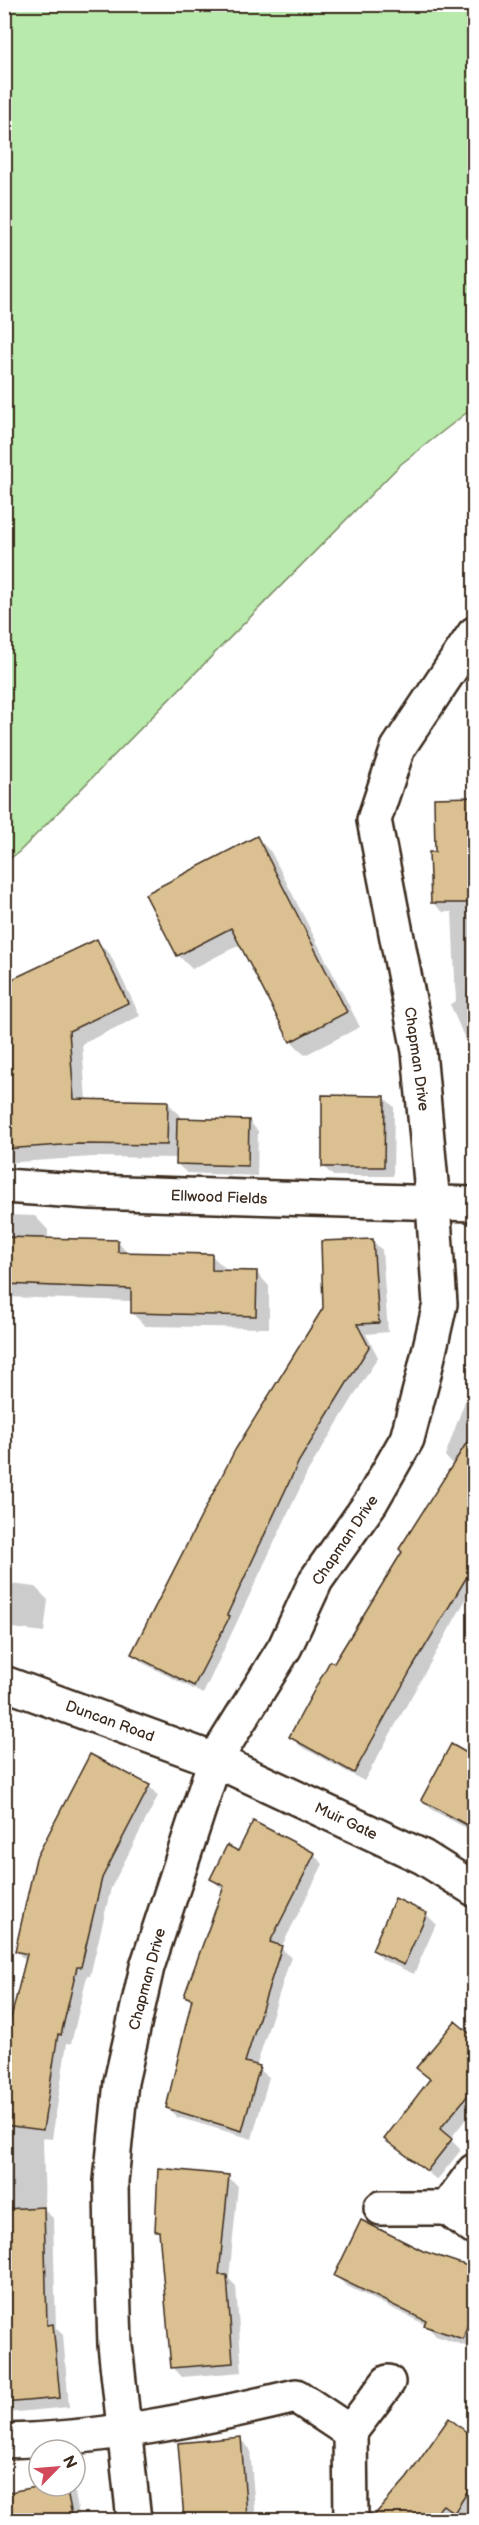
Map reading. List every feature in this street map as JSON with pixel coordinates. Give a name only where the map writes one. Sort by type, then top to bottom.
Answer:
[{"type":"street","name":"Chapman Drive","points":[[134,2520],[115,2345],[111,2193],[121,2082],[147,1967],[215,1760],[285,1647],[316,1580],[371,1502],[407,1439],[440,1304],[434,1204],[419,1051],[374,820],[398,748],[474,634]]},
{"type":"street","name":"Ellwood Fields","points":[[4,1186],[91,1192],[474,1204]]},
{"type":"street","name":"Duncan Road","points":[[4,1683],[215,1760]]},
{"type":"street","name":"Muir Gate","points":[[215,1760],[423,1857],[474,1889]]},
{"type":"street","points":[[447,2208],[474,2171]]},
{"type":"street","points":[[381,2208],[447,2208],[474,2228]]},
{"type":"street","points":[[351,2520],[350,2432],[388,2382]]},
{"type":"street","points":[[4,2441],[124,2431],[230,2412],[296,2396],[350,2432]]},
{"type":"green space","points":[[5,4],[474,5],[474,407],[401,464],[19,852],[5,862]]},
{"type":"building","points":[[474,797],[474,903],[431,903],[429,852],[435,852],[434,798]]},
{"type":"building","points":[[257,836],[347,1012],[290,1042],[231,928],[177,956],[145,894]]},
{"type":"building","points":[[97,939],[128,1003],[69,1031],[74,1099],[168,1101],[167,1145],[77,1144],[4,1149],[4,983]]},
{"type":"building","points":[[322,1095],[385,1096],[384,1167],[322,1167]]},
{"type":"building","points":[[177,1118],[249,1120],[248,1166],[176,1164]]},
{"type":"building","points":[[4,1237],[118,1240],[118,1252],[212,1254],[212,1270],[257,1271],[256,1316],[131,1313],[131,1289],[4,1284]]},
{"type":"building","points":[[373,1239],[379,1323],[357,1324],[369,1347],[299,1461],[227,1615],[230,1616],[194,1686],[131,1654],[235,1450],[323,1308],[321,1241]]},
{"type":"building","points":[[474,1431],[474,1565],[411,1670],[354,1773],[289,1737],[330,1661],[334,1663],[402,1552],[399,1549]]},
{"type":"building","points":[[451,1744],[474,1757],[474,1829],[421,1800]]},
{"type":"building","points":[[90,1754],[150,1785],[102,1878],[81,1967],[77,1967],[61,2035],[58,2034],[43,2130],[4,2125],[4,2046],[27,1954],[15,1951],[36,1858]]},
{"type":"building","points":[[253,1821],[315,1853],[270,1942],[282,1946],[245,2062],[260,2066],[242,2131],[166,2108],[192,1999],[184,1996],[224,1886],[210,1879],[227,1845],[238,1851]]},
{"type":"building","points":[[395,1898],[427,1913],[404,1965],[372,1950]]},
{"type":"building","points":[[455,2021],[474,2037],[474,2088],[440,2129],[452,2139],[427,2171],[384,2139],[430,2079],[416,2068]]},
{"type":"building","points":[[158,2168],[229,2175],[219,2275],[227,2275],[233,2363],[171,2368],[159,2231],[155,2231]]},
{"type":"building","points":[[44,2207],[47,2325],[53,2324],[60,2398],[4,2403],[4,2209]]},
{"type":"building","points":[[361,2220],[423,2251],[474,2268],[474,2304],[463,2339],[424,2326],[426,2321],[334,2276]]},
{"type":"building","points":[[449,2418],[474,2438],[474,2482],[454,2513],[443,2505],[429,2520],[370,2520],[407,2478]]},
{"type":"building","points":[[241,2437],[247,2517],[184,2520],[178,2443]]},
{"type":"building","points":[[27,2489],[27,2498],[68,2498],[73,2520],[4,2520],[4,2493]]}]
